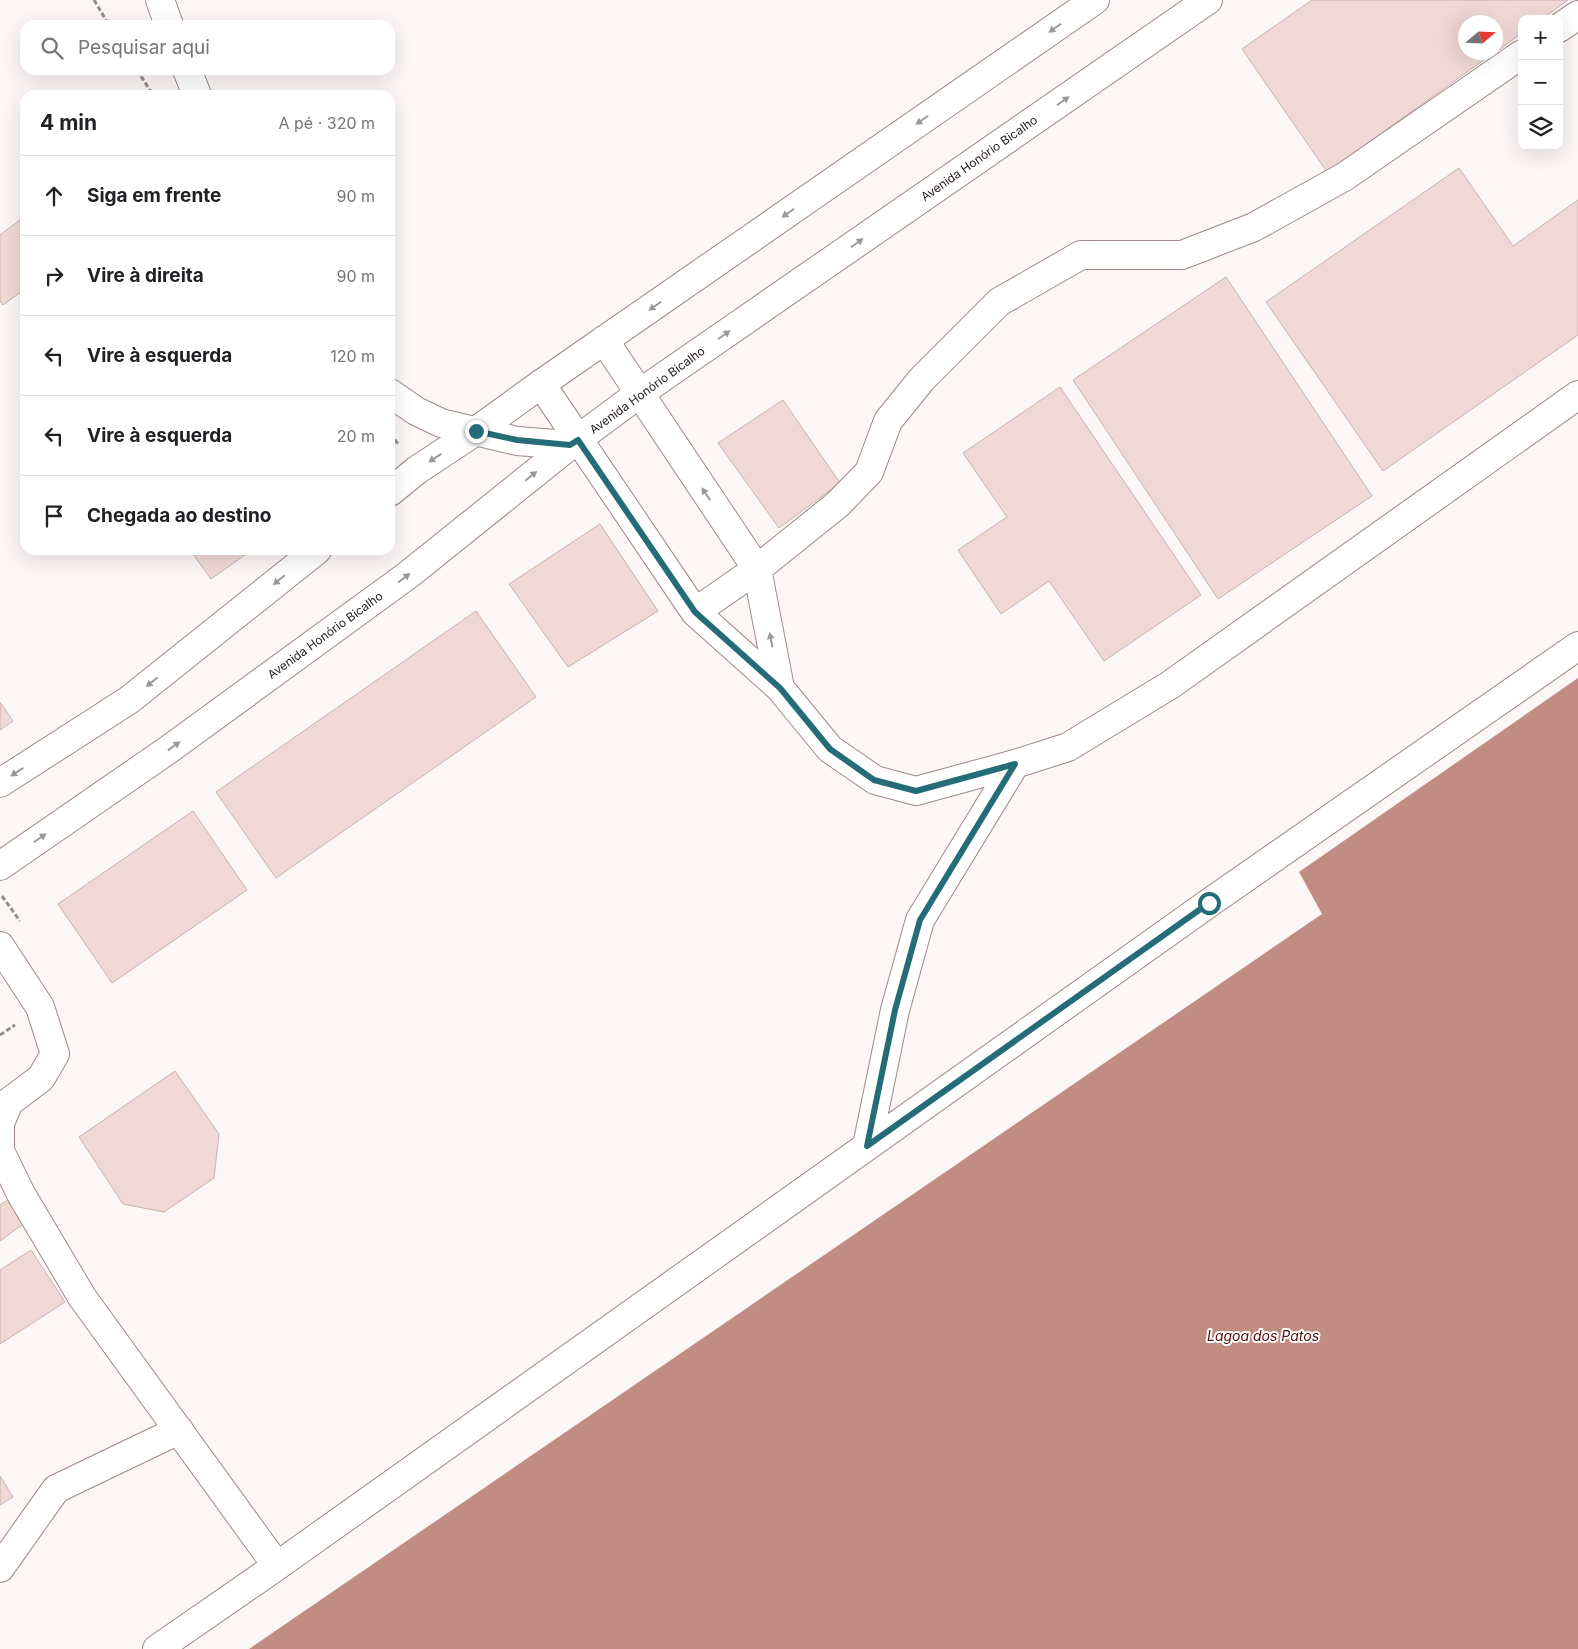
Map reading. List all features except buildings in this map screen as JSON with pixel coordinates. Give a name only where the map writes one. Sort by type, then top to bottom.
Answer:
[{"type":"main road","points":[[160,0],[168,20]]},
{"type":"main road","points":[[395,488],[417,470],[476,431],[604,340],[1095,0]]},
{"type":"main road","name":"Avenida Honório Bicalho","points":[[0,866],[168,750],[408,575],[574,442],[640,393],[1208,0]]},
{"type":"main road","points":[[1563,25],[1578,15]]},
{"type":"main road","points":[[695,612],[757,569],[838,504],[869,472],[888,421],[922,379],[999,302],[1081,255],[1182,255],[1254,227],[1344,178],[1518,57]]},
{"type":"main road","points":[[190,75],[196,90]]},
{"type":"main road","points":[[604,340],[757,569],[780,688]]},
{"type":"main road","points":[[541,384],[574,442],[695,612],[780,688],[830,749],[874,780],[916,791],[1015,764],[1068,747],[1170,685],[1578,395]]},
{"type":"main road","points":[[395,396],[416,412],[441,423],[517,440],[574,442]]},
{"type":"main road","points":[[0,783],[129,700],[311,555]]},
{"type":"main road","points":[[157,1649],[278,1566],[1209,903],[1578,646]]},
{"type":"main road","points":[[867,1146],[895,1010],[920,920],[1015,764]]},
{"type":"main road","points":[[0,946],[40,1007],[55,1054],[42,1078],[9,1102],[0,1123],[0,1151],[20,1194],[82,1297],[278,1566]]},
{"type":"main road","points":[[0,1568],[56,1489],[178,1430]]},
{"type":"path","points":[[94,0],[106,20]]},
{"type":"path","points":[[140,75],[150,90]]},
{"type":"water","name":"Lagoa dos Patos","points":[[1578,678],[1578,1649],[249,1649],[1322,914],[1299,872]]},
{"type":"route","points":[[476,431],[517,440],[570,445],[578,440],[695,612],[780,688],[830,749],[874,780],[916,791],[1015,764],[920,920],[895,1010],[867,1146],[1209,903]]}]
